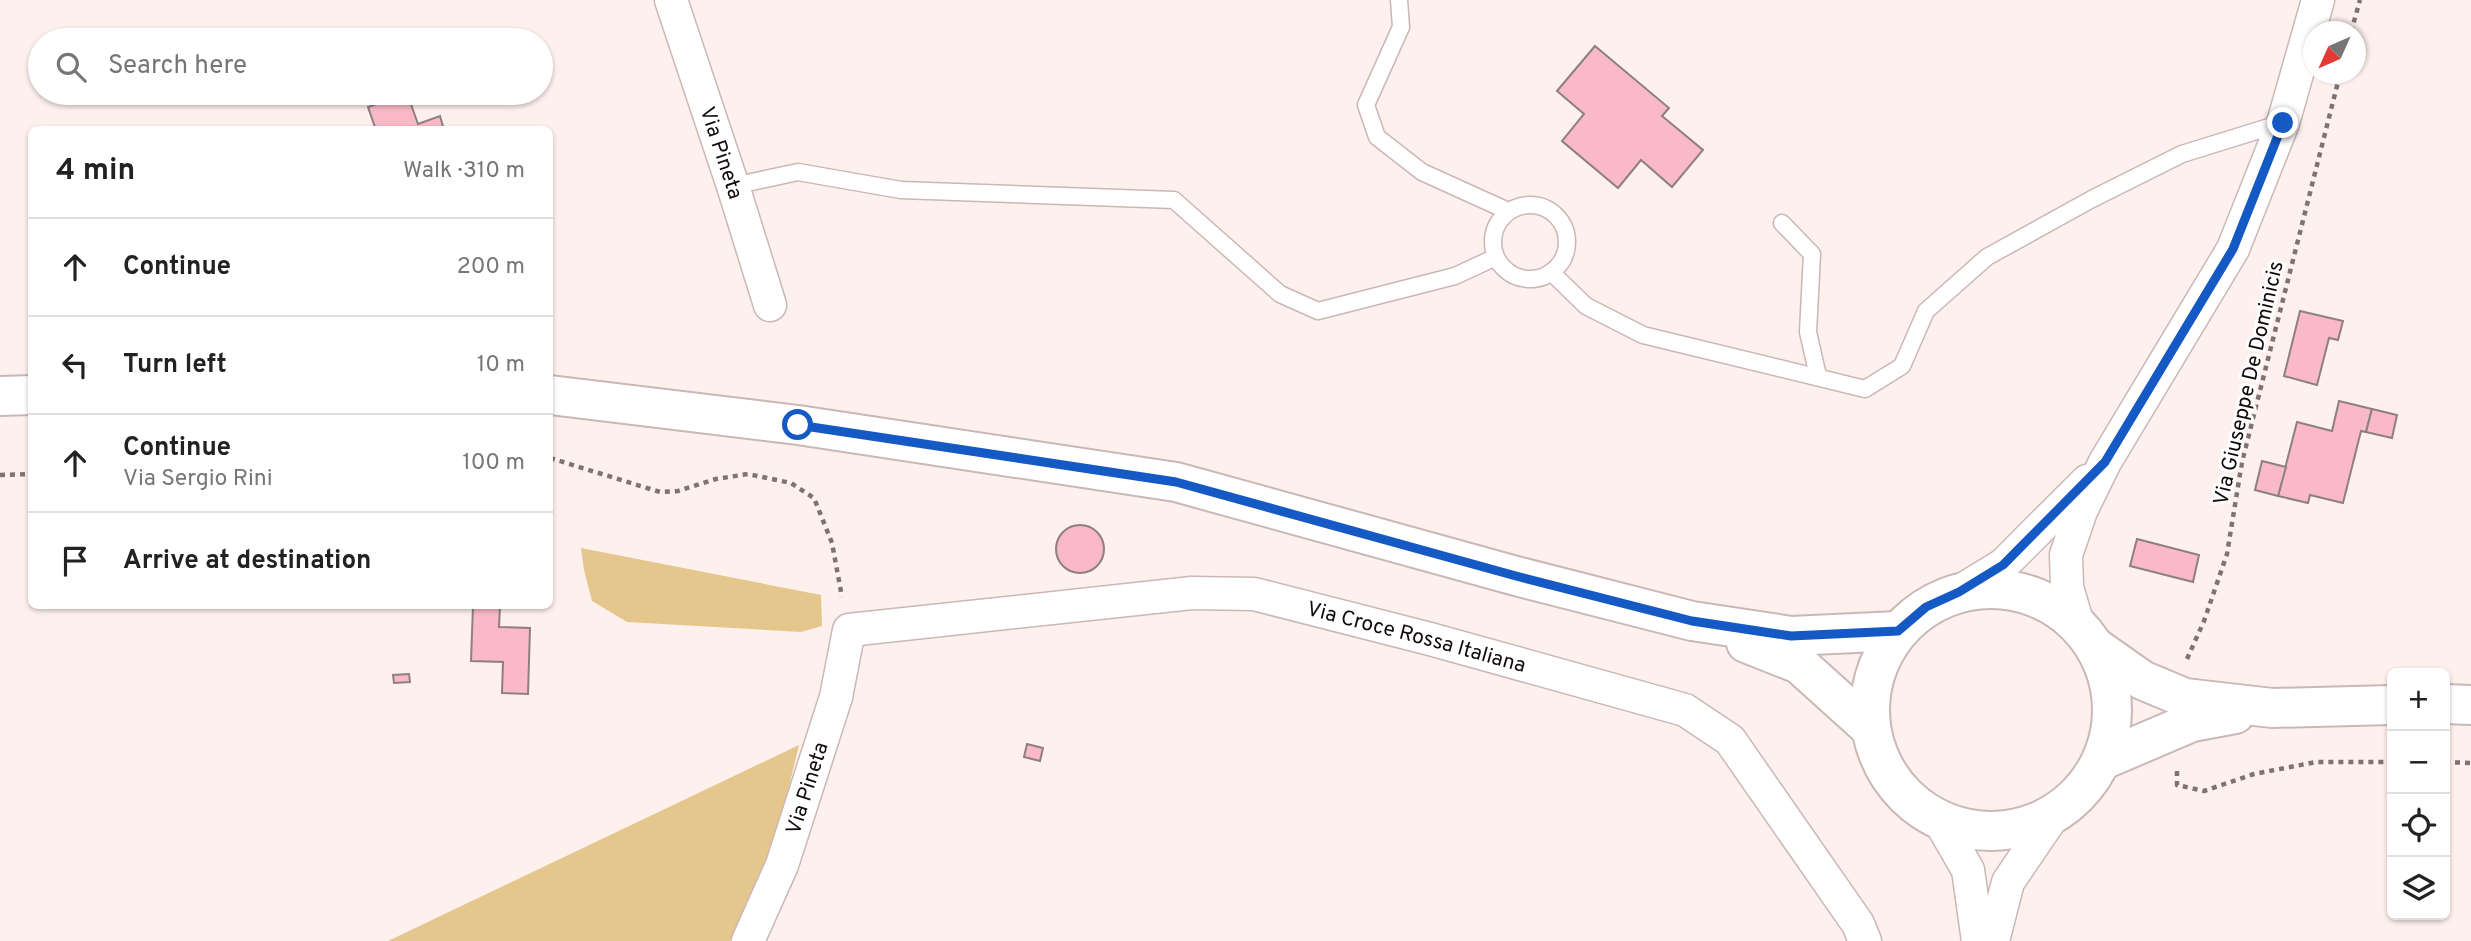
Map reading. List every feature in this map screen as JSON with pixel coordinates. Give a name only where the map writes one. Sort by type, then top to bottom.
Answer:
[{"type":"main road","points":[[0,396],[28,395]]},
{"type":"main road","points":[[553,395],[798,425],[1176,482],[1516,576],[1692,621],[1791,636],[1898,631]]},
{"type":"main road","points":[[2087,636],[2110,683],[2113,722],[2103,760],[2082,792],[2053,816],[2016,830],[1977,831],[1940,820],[1906,798],[1883,765],[1870,728],[1870,693],[1880,661],[1898,631],[1926,607],[1959,592],[1991,588],[2023,592],[2053,605],[2142,680],[2185,698],[2272,708],[2387,705]]},
{"type":"main road","points":[[1692,621],[1799,664],[1870,728]]},
{"type":"main road","points":[[2450,704],[2471,705]]},
{"type":"main road","points":[[2103,760],[2192,722],[2272,708]]},
{"type":"street","name":"Via Pineta","points":[[671,0],[770,305]]},
{"type":"street","points":[[2087,636],[2067,587],[2066,555],[2081,511],[2105,462],[2233,249],[2283,123],[2318,0]]},
{"type":"street","points":[[1959,592],[2003,565],[2105,462]]},
{"type":"street","name":"Via Croce Rossa Italiana","points":[[849,630],[1192,593],[1254,594],[1430,639],[1685,710],[1730,740],[1858,924],[1866,941]]},
{"type":"street","name":"Via Pineta","points":[[748,941],[782,865],[799,814],[836,697],[849,630]]},
{"type":"street","points":[[1993,941],[2008,882],[2053,816]]},
{"type":"street","points":[[1940,820],[1968,870],[1978,941]]},
{"type":"lane","points":[[1399,0],[1401,27],[1366,104],[1377,137],[1422,172],[1508,211]]},
{"type":"lane","points":[[1551,272],[1586,306],[1643,335],[1865,389],[1902,366],[1926,311],[1987,257],[2092,199],[2182,154],[2283,123]]},
{"type":"lane","points":[[733,186],[798,172],[901,190],[1174,200],[1280,294],[1318,311],[1455,276],[1496,257]]},
{"type":"lane","points":[[1519,206],[1542,206],[1560,221],[1566,231],[1565,254],[1560,264],[1551,272],[1539,278],[1527,279],[1503,268],[1492,245],[1493,232],[1508,211],[1519,206]]},
{"type":"lane","points":[[1782,223],[1812,254],[1808,332],[1818,376]]},
{"type":"path","points":[[2354,21],[2360,0]]},
{"type":"path","name":"Via Giuseppe De Dominicis","points":[[2185,698],[2187,657],[2204,621],[2227,554],[2242,462],[2337,84]]},
{"type":"path","points":[[553,459],[660,492],[678,491],[716,479],[748,474],[790,483],[814,498],[832,543],[849,630]]},
{"type":"path","points":[[0,475],[28,474]]},
{"type":"path","points":[[2177,758],[2177,785],[2204,790],[2254,774],[2316,762],[2387,762]]},
{"type":"path","points":[[2450,762],[2471,763]]},
{"type":"shaded area","points":[[581,548],[821,595],[822,626],[801,632],[627,622],[592,601]]},
{"type":"shaded area","points":[[799,745],[778,832],[730,941],[388,941]]},
{"type":"building","points":[[1595,46],[1669,108],[1662,116],[1703,150],[1672,187],[1641,160],[1618,188],[1562,141],[1584,114],[1557,91]]},
{"type":"building","points":[[411,105],[418,124],[440,116],[443,126],[375,126],[368,107]]},
{"type":"building","points":[[2300,311],[2343,321],[2338,340],[2329,338],[2317,385],[2284,376]]},
{"type":"building","points":[[2339,401],[2372,409],[2366,432],[2361,431],[2343,503],[2310,495],[2308,503],[2278,496],[2297,422],[2332,431]]},
{"type":"building","points":[[2372,409],[2397,415],[2392,438],[2366,432]]},
{"type":"building","points":[[2262,461],[2286,467],[2278,496],[2255,490]]},
{"type":"building","points":[[1080,525],[1097,532],[1104,549],[1097,566],[1080,573],[1063,566],[1056,549],[1063,532]]},
{"type":"building","points":[[2137,539],[2199,555],[2193,582],[2130,566]]},
{"type":"building","points":[[473,609],[500,609],[499,627],[530,628],[528,694],[502,693],[503,662],[471,661]]},
{"type":"building","points":[[409,674],[410,682],[394,683],[393,675]]},
{"type":"building","points":[[1027,744],[1043,748],[1040,761],[1024,757]]},
{"type":"route","points":[[798,425],[1176,482],[1516,576],[1692,621],[1791,636],[1898,631],[1926,607],[1959,592],[2003,565],[2105,462],[2233,249],[2283,123]]}]
